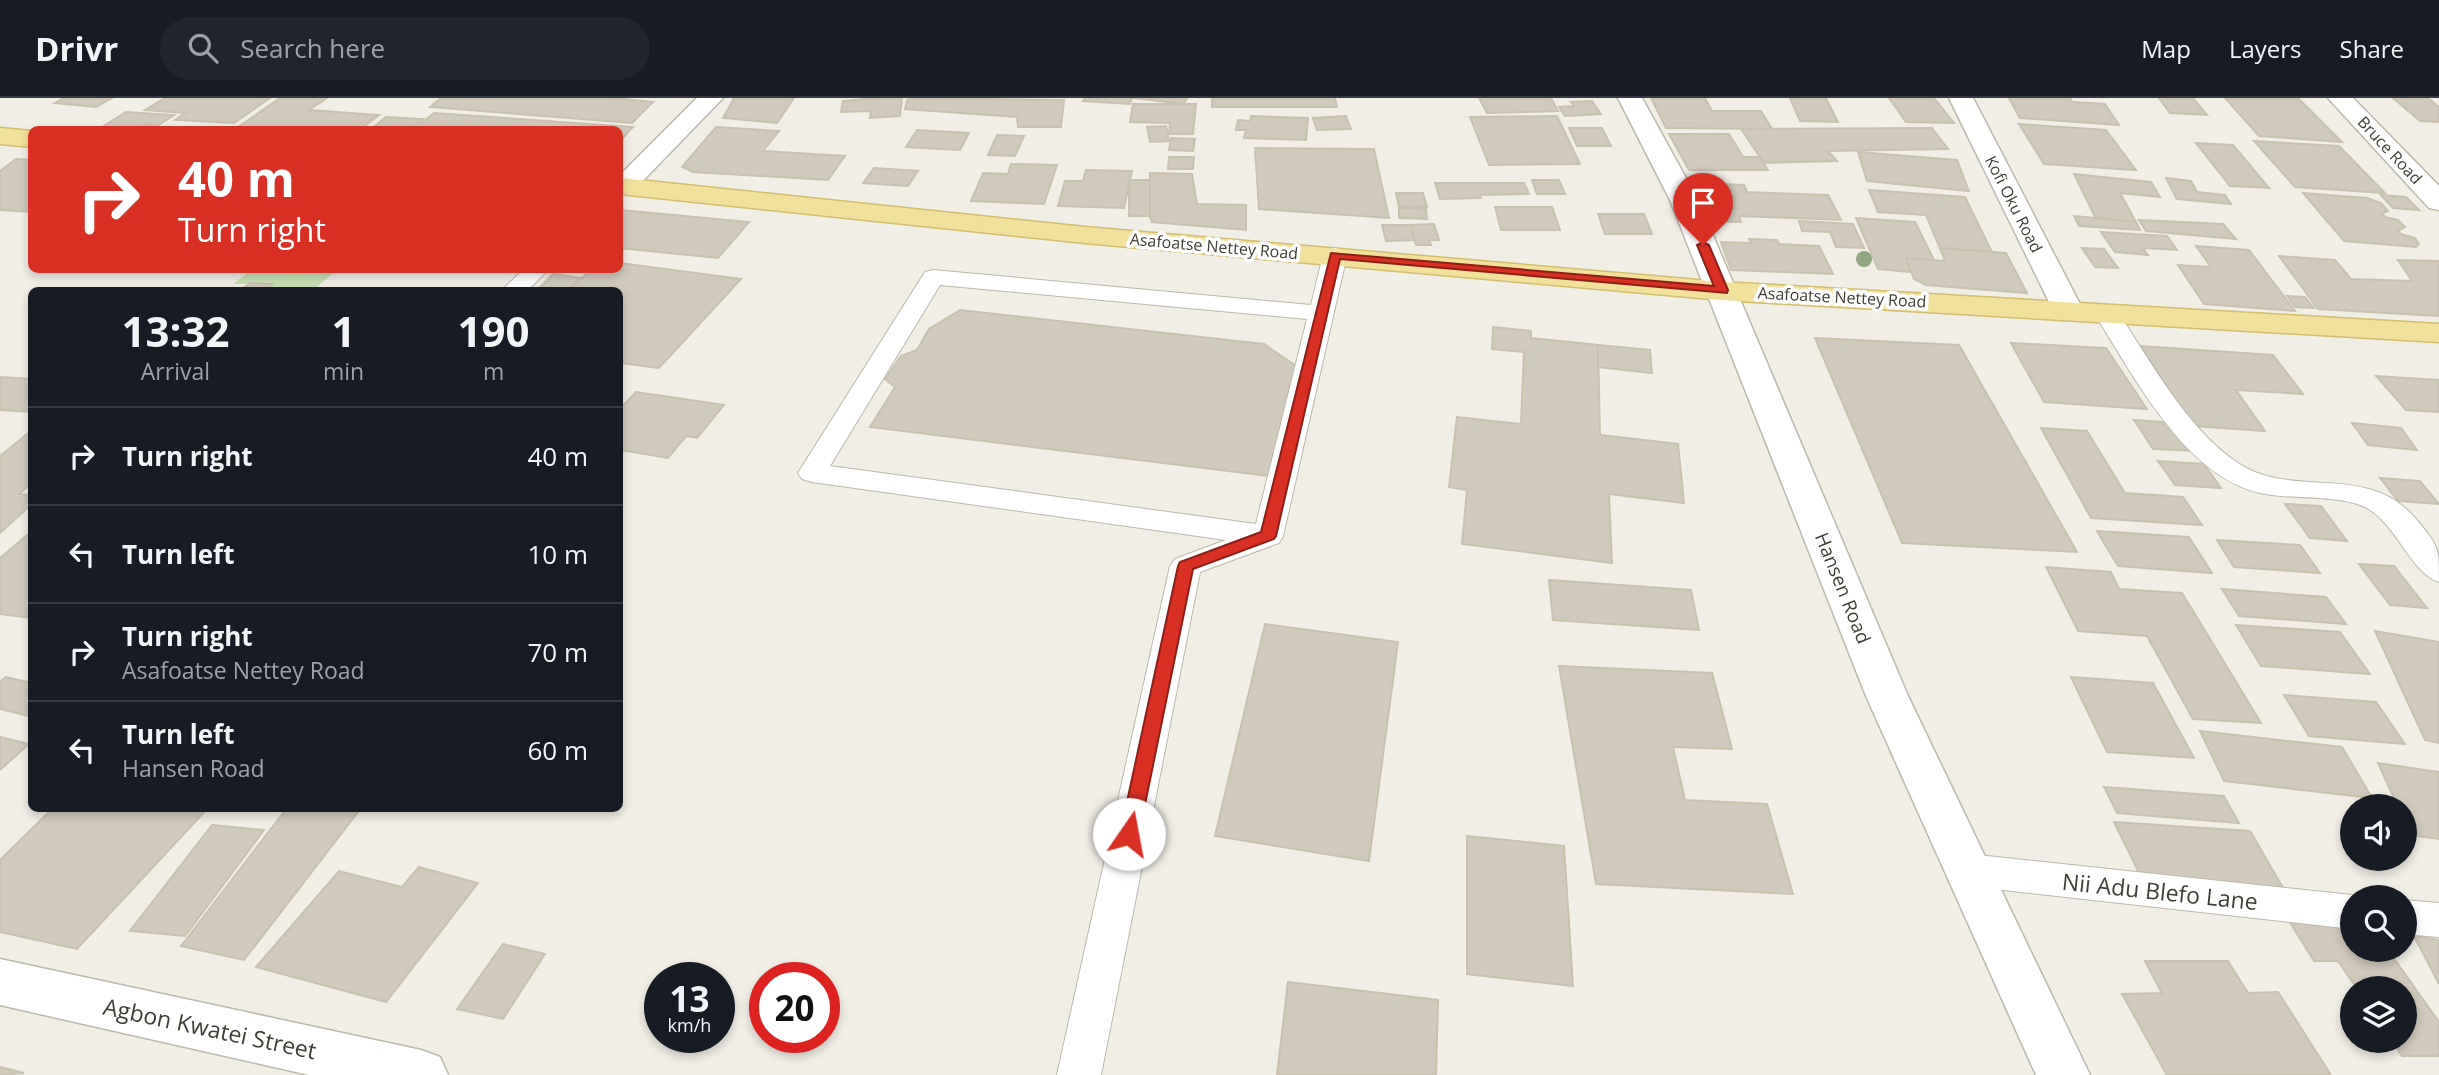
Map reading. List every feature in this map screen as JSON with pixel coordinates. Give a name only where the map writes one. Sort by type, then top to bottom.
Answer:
[{"type":"main road","name":"Asafoatse Nettey Road","points":[[623,187],[1085,235],[1722,290],[2439,333]]},
{"type":"street","points":[[623,185],[711,98]]},
{"type":"street","name":"Hansen Road","points":[[1630,98],[1684,200],[1887,696],[2063,1075]]},
{"type":"street","name":"Kofi Oku Road","points":[[1961,98],[2068,310]]},
{"type":"street","name":"Bruce Road","points":[[2340,98],[2439,202]]},
{"type":"street","name":"Agbon Kwatei Street","points":[[0,982],[421,1075]]},
{"type":"lane","points":[[1268,536],[1335,255]]},
{"type":"lane","points":[[517,287],[533,273]]},
{"type":"lane","points":[[1268,536],[813,473],[933,277],[1322,313]]},
{"type":"lane","points":[[2106,313],[2168,405],[2222,466],[2245,480],[2289,490],[2345,493],[2378,502],[2390,509],[2439,571]]},
{"type":"lane","points":[[1079,1075],[1186,566],[1268,536]]},
{"type":"lane","name":"Nii Adu Blefo Lane","points":[[1968,870],[2340,911]]},
{"type":"lane","points":[[2417,918],[2439,920]]},
{"type":"green space","points":[[247,273],[333,273],[317,287],[233,284]]},
{"type":"building","points":[[64,98],[112,98],[96,107],[55,103]]},
{"type":"building","points":[[165,98],[270,98],[234,123],[175,120],[185,113],[145,110]]},
{"type":"building","points":[[280,98],[327,98],[309,110],[379,115],[364,126],[240,126]]},
{"type":"building","points":[[441,98],[612,98],[653,102],[632,123],[430,107]]},
{"type":"building","points":[[734,98],[794,98],[777,123],[723,118]]},
{"type":"building","points":[[902,98],[900,116],[870,118],[871,111],[841,112],[843,101]]},
{"type":"building","points":[[908,98],[1064,100],[1061,127],[1018,127],[1017,117],[905,109]]},
{"type":"building","points":[[1085,98],[1132,98],[1130,104],[1083,101]]},
{"type":"building","points":[[1133,98],[1187,98],[1184,104]]},
{"type":"building","points":[[1212,98],[1335,98],[1337,107],[1212,107]]},
{"type":"building","points":[[1479,98],[1551,98],[1558,111],[1487,113]]},
{"type":"building","points":[[1651,98],[1705,98],[1712,111],[1761,111],[1772,129],[1666,128]]},
{"type":"building","points":[[1790,98],[1826,98],[1838,122],[1800,121]]},
{"type":"building","points":[[1889,98],[1934,98],[1954,123],[1906,122]]},
{"type":"building","points":[[2009,98],[2070,98],[2072,102],[2105,104],[2119,125],[2020,118]]},
{"type":"building","points":[[2159,98],[2193,98],[2207,115],[2170,113]]},
{"type":"building","points":[[2225,98],[2299,99],[2342,142],[2259,136]]},
{"type":"building","points":[[2393,98],[2428,98],[2439,107],[2439,122],[2420,121]]},
{"type":"building","points":[[1592,101],[1601,114],[1565,116],[1559,107],[1574,106],[1571,102]]},
{"type":"building","points":[[1133,104],[1196,104],[1193,134],[1169,134],[1170,123],[1130,122]]},
{"type":"building","points":[[126,112],[174,115],[157,126],[104,126]]},
{"type":"building","points":[[434,113],[619,126],[418,126]]},
{"type":"building","points":[[1251,116],[1308,118],[1306,140],[1244,138],[1246,130],[1236,130],[1238,120],[1250,121]]},
{"type":"building","points":[[1346,116],[1351,129],[1317,130],[1313,118]]},
{"type":"building","points":[[1557,116],[1580,164],[1489,165],[1470,117]]},
{"type":"building","points":[[386,117],[423,119],[415,126],[375,126]]},
{"type":"building","points":[[2019,124],[2106,130],[2136,170],[2044,164]]},
{"type":"building","points":[[623,126],[633,127],[623,138]]},
{"type":"building","points":[[1166,126],[1169,141],[1150,142],[1147,127]]},
{"type":"building","points":[[716,127],[779,131],[763,151],[845,156],[828,180],[693,172],[682,167]]},
{"type":"building","points":[[1569,128],[1602,128],[1611,146],[1577,146]]},
{"type":"building","points":[[1932,128],[1948,149],[1828,151],[1837,161],[1764,163],[1741,129]]},
{"type":"building","points":[[917,130],[969,133],[960,150],[906,147]]},
{"type":"building","points":[[1669,134],[1729,134],[1743,157],[1760,157],[1768,170],[1689,170]]},
{"type":"building","points":[[997,135],[1024,136],[1015,156],[988,155]]},
{"type":"building","points":[[1171,138],[1195,139],[1193,151],[1169,150]]},
{"type":"building","points":[[2254,141],[2339,146],[2385,193],[2295,187]]},
{"type":"building","points":[[2196,143],[2233,145],[2269,188],[2230,186]]},
{"type":"building","points":[[1255,148],[1374,149],[1389,218],[1259,209]]},
{"type":"building","points":[[1858,152],[1957,160],[1969,191],[1867,181]]},
{"type":"building","points":[[1169,157],[1194,157],[1193,169],[1168,169]]},
{"type":"building","points":[[16,159],[28,160],[28,212],[0,210],[0,171]]},
{"type":"building","points":[[1011,164],[1057,165],[1044,204],[971,201],[983,173],[1008,174]]},
{"type":"building","points":[[874,168],[918,171],[908,186],[863,183]]},
{"type":"building","points":[[1086,170],[1132,171],[1124,208],[1058,206],[1065,181],[1083,181]]},
{"type":"building","points":[[1150,173],[1192,174],[1197,204],[1246,205],[1246,230],[1152,222]]},
{"type":"building","points":[[2074,174],[2151,182],[2160,197],[2120,193],[2136,222],[2095,217]]},
{"type":"building","points":[[2166,178],[2191,181],[2197,192],[2225,195],[2231,204],[2177,199]]},
{"type":"building","points":[[1129,180],[1150,180],[1150,216],[1129,216]]},
{"type":"building","points":[[1532,180],[1559,180],[1565,194],[1537,194]]},
{"type":"building","points":[[1435,183],[1524,183],[1529,194],[1440,199]]},
{"type":"building","points":[[1692,183],[1744,185],[1747,192],[1828,195],[1841,220],[1739,216],[1741,222],[1706,221]]},
{"type":"building","points":[[1869,190],[1965,197],[1992,252],[1940,248],[1926,215],[1878,212]]},
{"type":"building","points":[[1396,193],[1423,193],[1427,207],[1399,207]]},
{"type":"building","points":[[2303,193],[2367,198],[2381,203],[2388,211],[2382,213],[2385,217],[2398,220],[2405,227],[2398,231],[2415,238],[2419,244],[2416,247],[2344,241]]},
{"type":"building","points":[[2381,195],[2406,197],[2419,210],[2393,208]]},
{"type":"building","points":[[1495,207],[1552,207],[1560,230],[1501,230]]},
{"type":"building","points":[[1399,208],[1426,209],[1427,219],[1399,218]]},
{"type":"building","points":[[623,210],[749,222],[718,258],[623,248]]},
{"type":"building","points":[[1598,214],[1644,214],[1652,234],[1605,234]]},
{"type":"building","points":[[2074,216],[2136,222],[2140,230],[2079,226]]},
{"type":"building","points":[[1856,218],[1915,222],[1934,260],[1906,258],[1911,272],[1878,269]]},
{"type":"building","points":[[2139,220],[2223,224],[2236,239],[2146,231]]},
{"type":"building","points":[[1799,221],[1853,224],[1864,248],[1836,247],[1830,232],[1802,231]]},
{"type":"building","points":[[1434,224],[1439,240],[1429,240],[1431,245],[1416,245],[1410,225]]},
{"type":"building","points":[[1382,225],[1410,225],[1415,240],[1386,241]]},
{"type":"building","points":[[2101,232],[2167,236],[2177,250],[2143,248],[2148,255],[2115,252]]},
{"type":"building","points":[[1749,239],[1819,246],[1833,274],[1731,270],[1721,242],[1751,243]]},
{"type":"building","points":[[2196,246],[2249,250],[2295,311],[2204,304],[2178,265],[2211,267]]},
{"type":"building","points":[[1940,248],[2006,253],[2027,293],[1926,285],[1914,279],[1906,258],[1945,261]]},
{"type":"building","points":[[2082,248],[2104,249],[2118,268],[2095,267]]},
{"type":"building","points":[[2279,256],[2335,260],[2351,279],[2412,281],[2398,260],[2439,261],[2439,316],[2318,309]]},
{"type":"building","points":[[623,263],[741,279],[659,368],[623,363],[623,287],[571,287],[588,273],[623,273]]},
{"type":"building","points":[[553,274],[581,278],[571,287],[540,287]]},
{"type":"building","points":[[250,283],[272,284],[268,287],[245,287]]},
{"type":"building","points":[[2287,296],[2305,297],[2314,308],[2295,307]]},
{"type":"building","points":[[960,310],[1264,344],[1296,366],[1268,476],[870,427],[895,387],[885,379],[901,356],[917,350],[929,329]]},
{"type":"building","points":[[1493,327],[1531,331],[1531,338],[1598,345],[1600,435],[1678,444],[1684,503],[1609,494],[1612,563],[1462,544],[1467,490],[1449,487],[1457,417],[1521,424],[1524,352],[1492,349]]},
{"type":"building","points":[[1815,338],[1959,345],[2077,552],[1902,543]]},
{"type":"building","points":[[2011,343],[2106,348],[2147,409],[2044,402]]},
{"type":"building","points":[[1598,345],[1650,350],[1652,373],[1598,367]]},
{"type":"building","points":[[2140,346],[2273,355],[2303,394],[2236,390],[2265,431],[2193,426]]},
{"type":"building","points":[[2376,376],[2439,380],[2439,412],[2406,410]]},
{"type":"building","points":[[0,377],[28,379],[28,412],[0,410]]},
{"type":"building","points":[[636,392],[724,405],[697,438],[686,436],[668,458],[623,450],[623,406]]},
{"type":"building","points":[[2134,420],[2177,423],[2197,451],[2153,449]]},
{"type":"building","points":[[2352,423],[2401,428],[2417,450],[2368,445]]},
{"type":"building","points":[[2041,428],[2087,431],[2125,493],[2183,497],[2202,525],[2091,518]]},
{"type":"building","points":[[28,433],[28,486],[19,494],[28,495],[28,508],[0,533],[0,456]]},
{"type":"building","points":[[2158,461],[2204,464],[2221,488],[2175,485]]},
{"type":"building","points":[[2380,478],[2420,481],[2439,504],[2398,501]]},
{"type":"building","points":[[2285,504],[2321,506],[2347,541],[2310,538]]},
{"type":"building","points":[[2097,531],[2189,537],[2212,573],[2118,566]]},
{"type":"building","points":[[28,534],[28,618],[0,614],[0,558]]},
{"type":"building","points":[[2217,540],[2300,545],[2320,573],[2234,567]]},
{"type":"building","points":[[2359,564],[2394,566],[2427,608],[2390,605]]},
{"type":"building","points":[[2046,567],[2111,572],[2119,589],[2182,593],[2261,723],[2193,719],[2147,636],[2078,631]]},
{"type":"building","points":[[1549,580],[1691,590],[1699,630],[1553,620]]},
{"type":"building","points":[[2222,589],[2326,597],[2346,624],[2239,616]]},
{"type":"building","points":[[1265,624],[1398,642],[1369,861],[1215,836]]},
{"type":"building","points":[[2236,625],[2340,632],[2370,674],[2261,666]]},
{"type":"building","points":[[2375,631],[2439,642],[2439,743],[2425,740]]},
{"type":"building","points":[[1559,666],[1712,673],[1732,749],[1673,747],[1685,800],[1767,804],[1793,894],[1596,884]]},
{"type":"building","points":[[6,677],[28,682],[28,716],[0,709],[0,682]]},
{"type":"building","points":[[2071,677],[2153,683],[2194,758],[2107,752]]},
{"type":"building","points":[[2284,695],[2376,702],[2405,744],[2309,736]]},
{"type":"building","points":[[2200,731],[2342,747],[2370,794],[2340,794],[2224,781]]},
{"type":"building","points":[[0,737],[28,744],[28,745],[0,770]]},
{"type":"building","points":[[2378,763],[2439,772],[2439,839],[2417,836],[2417,794],[2392,794]]},
{"type":"building","points":[[2104,787],[2224,796],[2239,823],[2117,813]]},
{"type":"building","points":[[49,812],[204,812],[77,949],[0,932],[0,860]]},
{"type":"building","points":[[284,812],[358,812],[244,960],[181,946]]},
{"type":"building","points":[[2114,822],[2250,831],[2285,891],[2143,881]]},
{"type":"building","points":[[212,825],[264,830],[185,936],[130,931]]},
{"type":"building","points":[[1467,836],[1564,846],[1573,986],[1467,974]]},
{"type":"building","points":[[419,867],[478,883],[386,1002],[256,967],[339,871],[402,887]]},
{"type":"building","points":[[2289,921],[2340,921],[2340,962],[2396,962],[2406,976],[2348,976],[2338,961],[2314,961]]},
{"type":"building","points":[[2417,936],[2439,940],[2439,984],[2417,942]]},
{"type":"building","points":[[503,944],[545,954],[503,1019],[457,1009]]},
{"type":"building","points":[[2145,961],[2228,961],[2248,993],[2278,992],[2331,1075],[2167,1075],[2122,994],[2162,993]]},
{"type":"building","points":[[1288,982],[1438,1000],[1436,1075],[1277,1075]]},
{"type":"building","points":[[2417,991],[2439,1022],[2439,1056],[2402,1056],[2400,1053],[2417,1053]]},
{"type":"building","points":[[0,1067],[24,1073],[0,1075]]},
{"type":"route","points":[[1129,834],[1186,566],[1268,536],[1335,255],[1722,290],[1703,245]]}]
